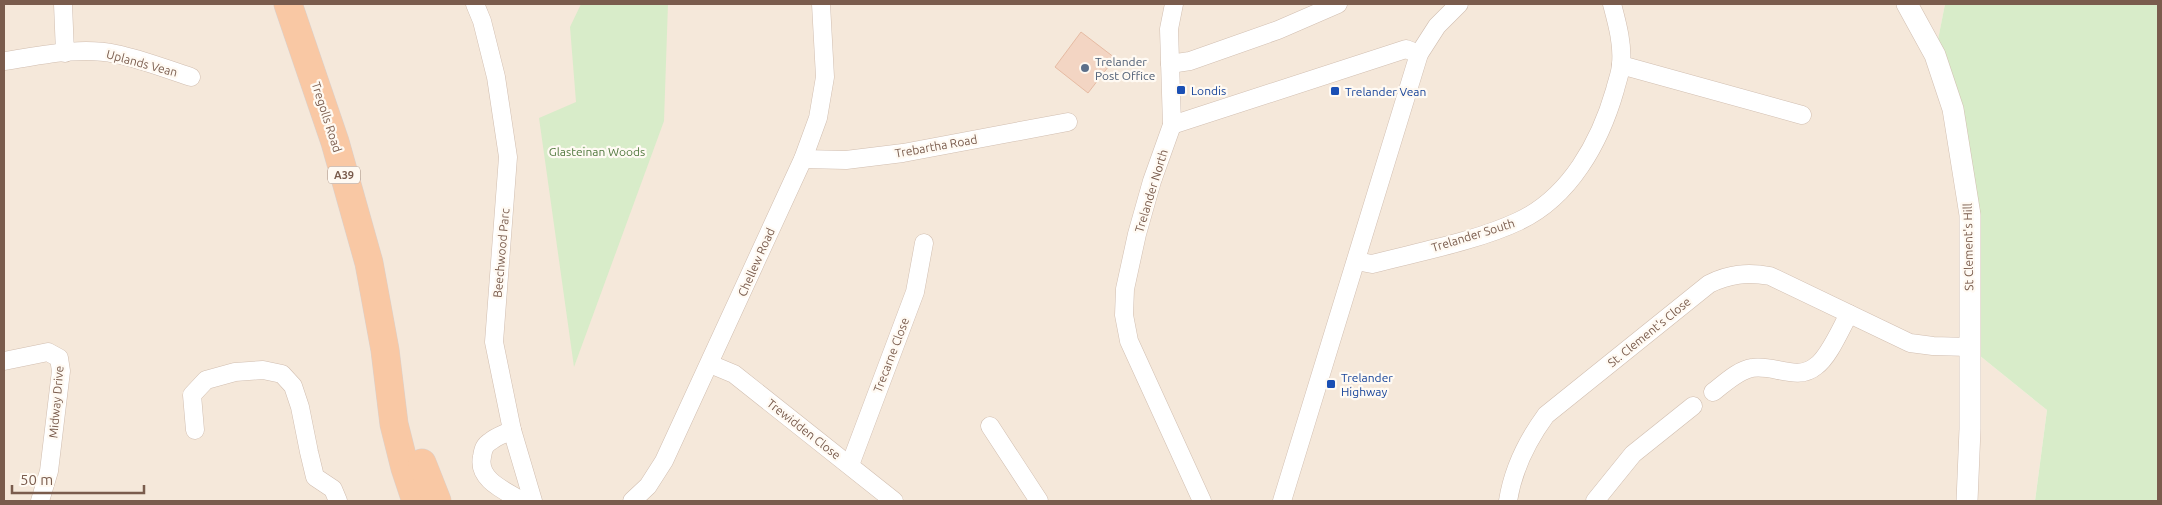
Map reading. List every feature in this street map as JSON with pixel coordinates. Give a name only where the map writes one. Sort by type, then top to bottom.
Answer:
[{"type":"highway","name":"Tregolls Road","points":[[288,4],[303,44],[343,170],[369,264],[385,350],[394,424],[405,468],[416,501]]},
{"type":"highway","name":"Tregolls Road","points":[[385,350],[416,447],[437,501]]},
{"type":"street","points":[[63,4],[65,53]]},
{"type":"street","name":"Beechwood Parc","points":[[474,4],[482,21],[496,77],[508,157],[494,342],[512,430],[533,501]]},
{"type":"street","name":"Chellew Road","points":[[632,501],[648,486],[664,461],[803,159],[818,118],[825,77],[821,4]]},
{"type":"street","points":[[1174,4],[1169,29],[1172,125],[1406,49],[1419,54]]},
{"type":"street","points":[[1170,64],[1190,61],[1278,30],[1338,4]]},
{"type":"street","points":[[1282,501],[1419,54],[1438,26],[1459,4]]},
{"type":"street","name":"Trelander South","points":[[1356,261],[1372,264],[1478,235],[1519,221],[1536,210],[1565,185],[1588,154],[1605,120],[1621,65],[1622,49],[1612,4]]},
{"type":"street","name":"St Clement's Hill","points":[[1907,4],[1935,56],[1953,109],[1970,215],[1970,429],[1967,501]]},
{"type":"street","name":"Uplands Vean","points":[[4,61],[65,53],[98,52],[116,54],[191,77]]},
{"type":"street","points":[[1621,65],[1802,115]]},
{"type":"street","name":"Trebartha Road","points":[[803,159],[846,160],[903,153],[1068,122]]},
{"type":"street","name":"Trelander North","points":[[1172,125],[1152,181],[1137,234],[1125,289],[1124,314],[1129,341],[1202,501]]},
{"type":"street","name":"Trecarne Close","points":[[850,465],[915,292],[924,243]]},
{"type":"street","name":"St. Clement's Close","points":[[1508,501],[1521,457],[1536,428],[1546,415],[1709,284],[1732,275],[1751,273],[1770,276],[1910,343],[1969,347]]},
{"type":"street","points":[[1712,392],[1750,368],[1763,367],[1795,373],[1810,370],[1822,361],[1849,314]]},
{"type":"street","name":"Midway Drive","points":[[4,361],[48,352],[59,358],[61,371],[49,471],[40,501]]},
{"type":"street","name":"Trewidden Close","points":[[710,364],[734,374],[894,501]]},
{"type":"street","points":[[195,430],[192,395],[206,380],[244,371],[263,370],[282,374],[293,386],[300,407],[308,452],[316,477],[335,495]]},
{"type":"street","points":[[1595,501],[1633,454],[1693,406]]},
{"type":"street","points":[[990,426],[1039,501]]},
{"type":"street","points":[[512,430],[491,440],[484,447],[481,461],[484,474],[494,484],[522,501]]},
{"type":"shaded area","points":[[4,4],[1945,4],[1935,56],[1953,109],[1969,347],[2047,410],[2035,501],[4,501]]},
{"type":"green space","name":"Glasteinan Woods","points":[[581,4],[668,4],[664,121],[574,367],[539,118],[576,102],[570,27]]},
{"type":"green space","points":[[1945,4],[2158,4],[2158,501],[2035,501],[2047,410],[1969,347],[1970,215],[1935,55]]},
{"type":"building","points":[[1081,32],[1115,58],[1088,93],[1055,67]]},
{"type":"place","name":"Trelander Post Office","points":[[1085,68]]},
{"type":"place","name":"Londis","points":[[1181,90]]},
{"type":"place","name":"Trelander Vean","points":[[1335,91]]},
{"type":"place","name":"Trelander Highway","points":[[1331,384]]}]
